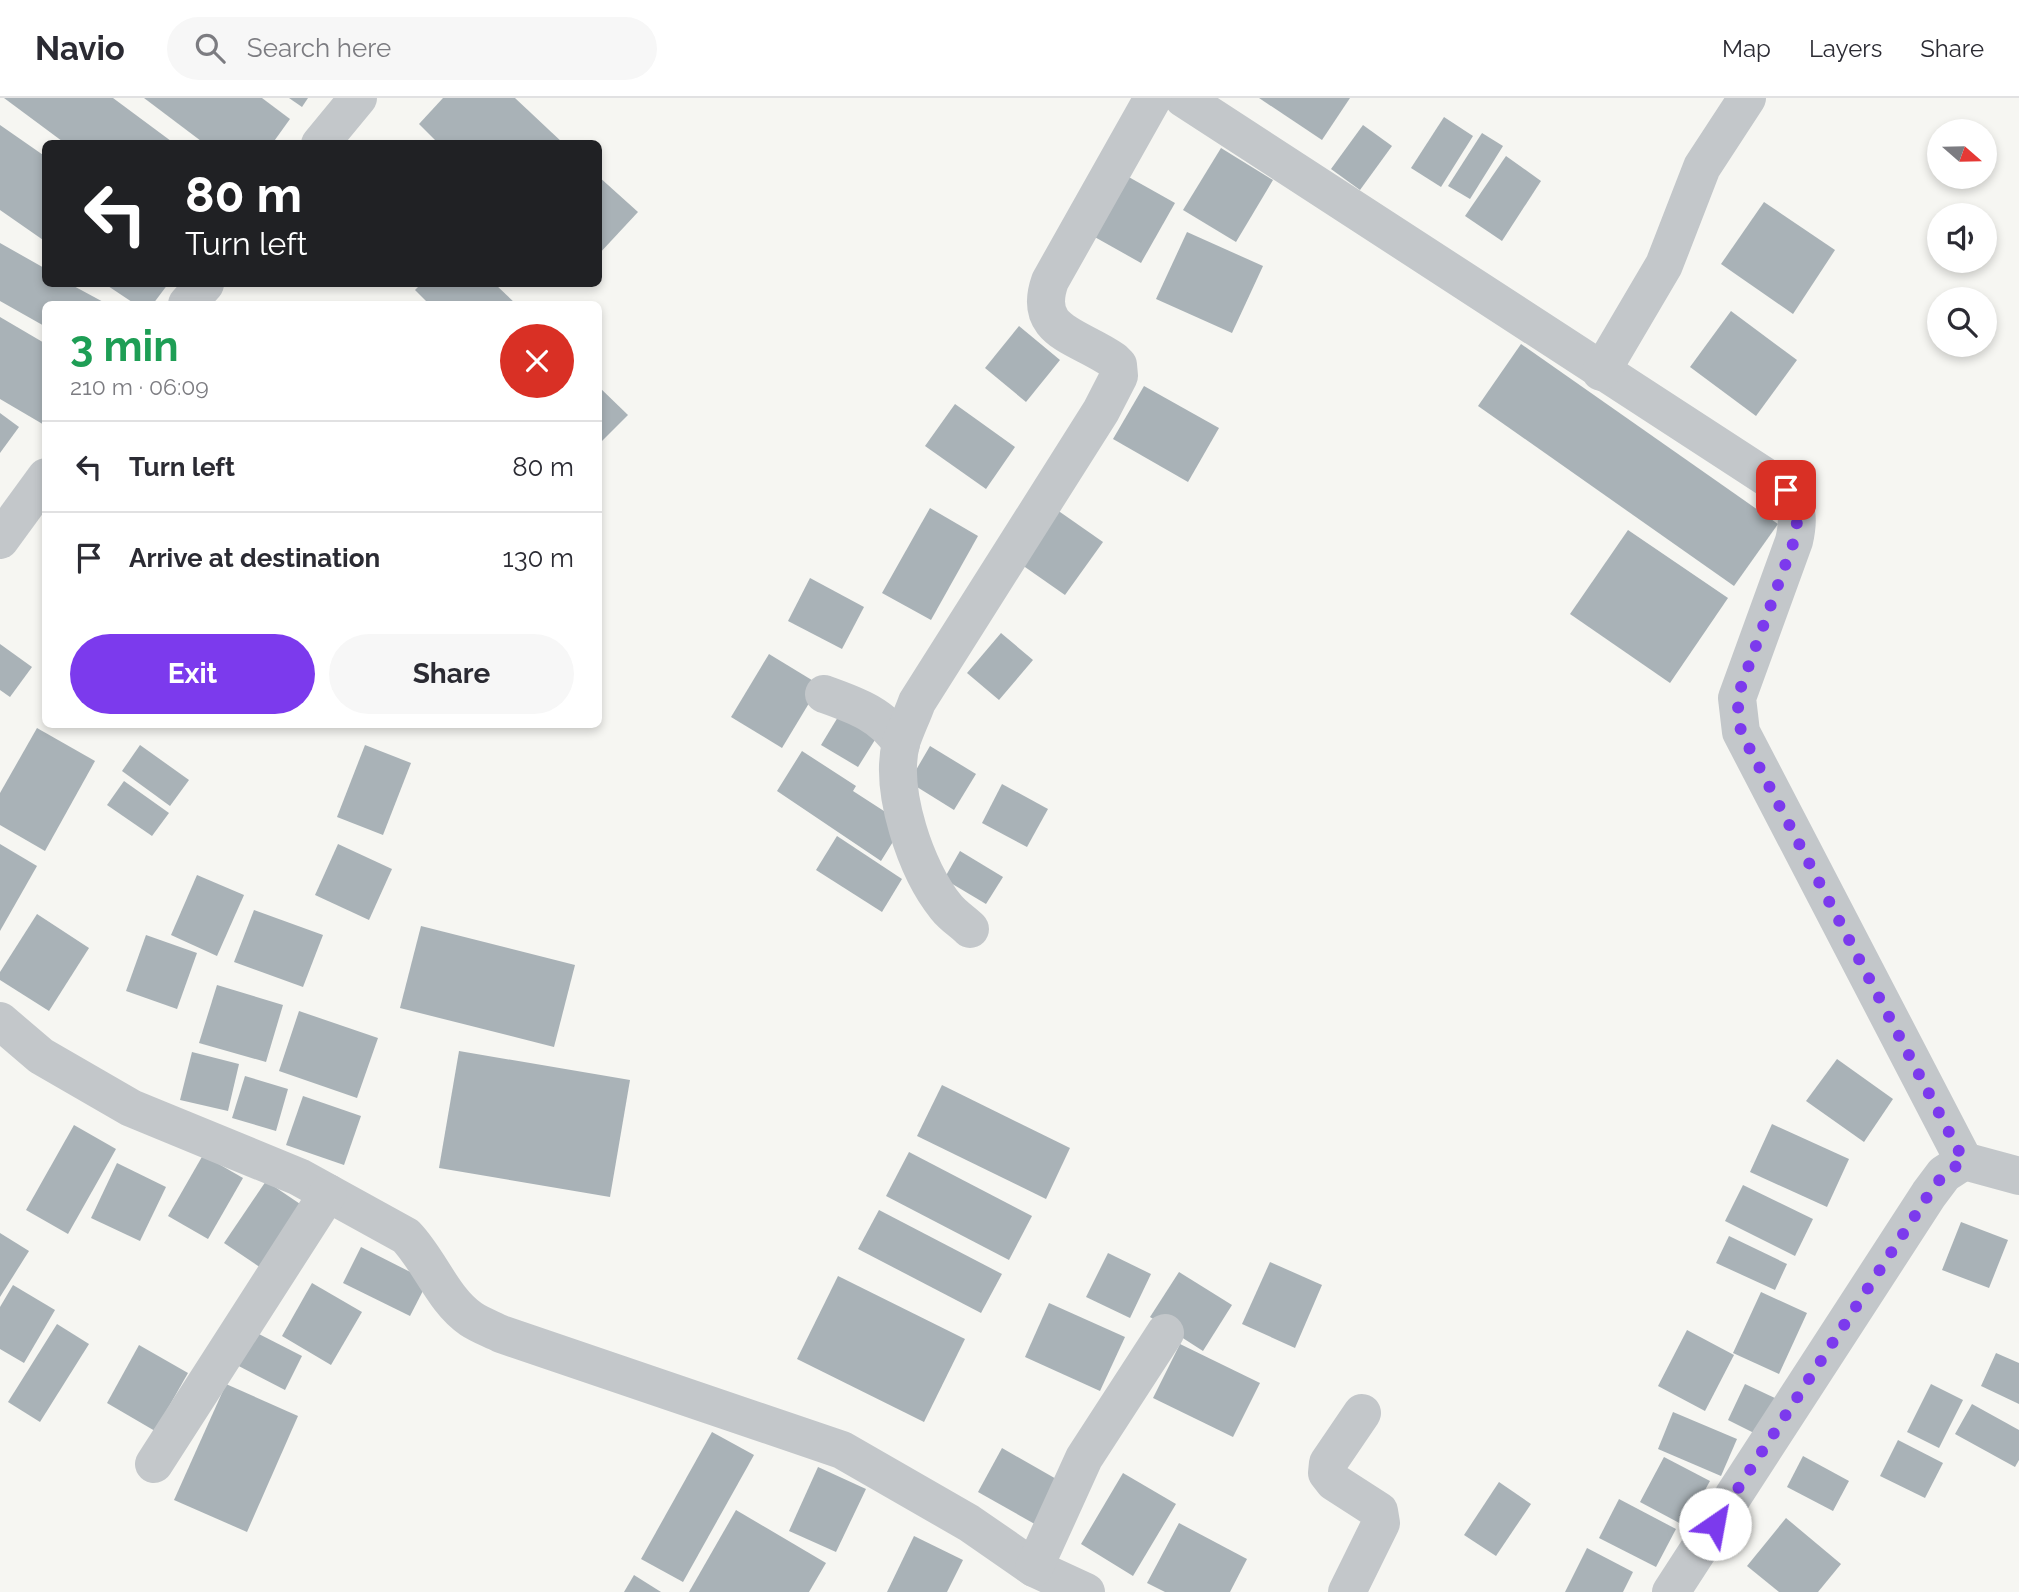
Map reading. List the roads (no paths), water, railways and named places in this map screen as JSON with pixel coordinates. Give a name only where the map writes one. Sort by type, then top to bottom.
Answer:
[{"type":"street","points":[[323,140],[358,98]]},
{"type":"street","points":[[970,929],[948,909],[932,887],[908,828],[898,780],[901,744],[917,702],[1101,411],[1119,376],[1118,365],[1113,360],[1051,323],[1044,310],[1044,298],[1050,281],[1153,98]]},
{"type":"street","points":[[1182,98],[1786,490],[1796,505],[1798,520],[1794,541],[1737,698],[1741,732],[1964,1161],[2019,1176]]},
{"type":"street","points":[[1601,372],[1664,265],[1702,167],[1747,98]]},
{"type":"street","points":[[190,301],[202,287]]},
{"type":"street","points":[[0,540],[42,482]]},
{"type":"street","points":[[824,694],[876,716],[892,729],[901,744]]},
{"type":"street","points":[[0,1021],[41,1056],[131,1108],[299,1177],[406,1237],[421,1251],[457,1306],[471,1319],[501,1334],[842,1450],[969,1523],[1034,1568],[1086,1592]]},
{"type":"street","points":[[1671,1592],[1929,1194],[1944,1174],[1964,1161]]},
{"type":"street","points":[[154,1464],[328,1193]]},
{"type":"street","points":[[1034,1568],[1084,1458],[1165,1333]]},
{"type":"street","points":[[1347,1592],[1381,1523],[1379,1511],[1334,1482],[1327,1474],[1328,1463],[1362,1413]]}]
